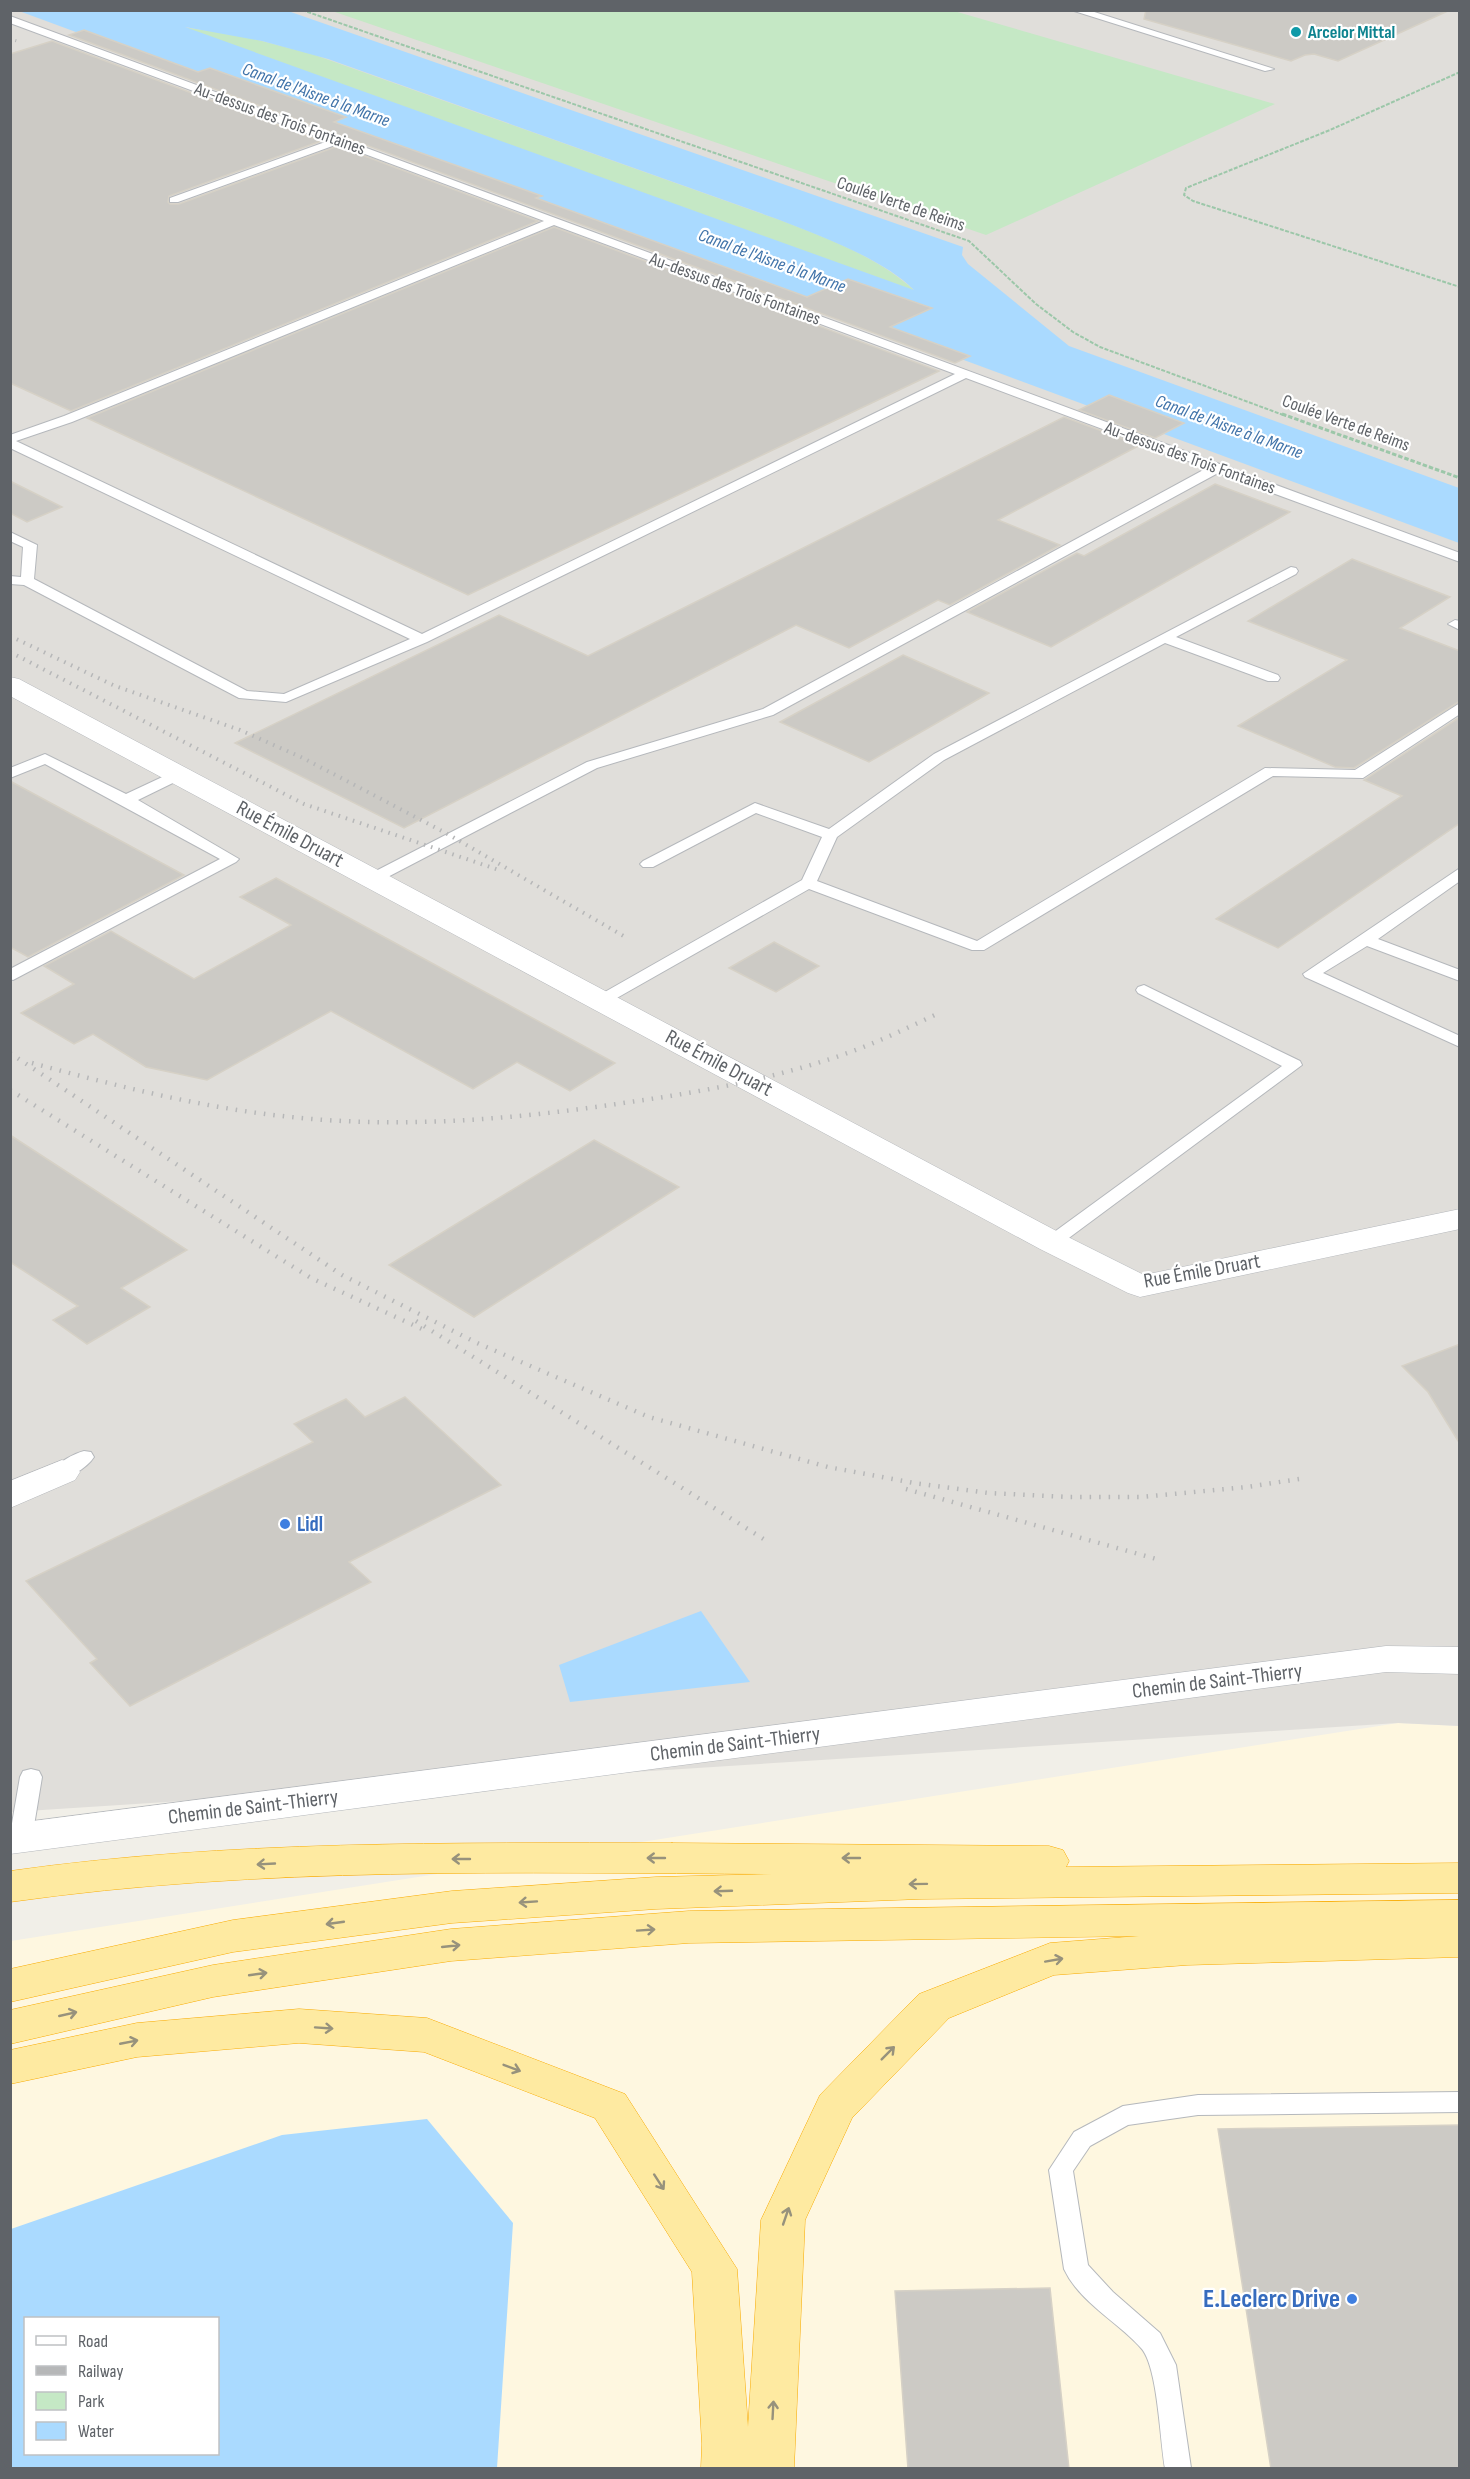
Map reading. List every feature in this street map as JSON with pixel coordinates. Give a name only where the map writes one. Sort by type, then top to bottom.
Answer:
[{"type":"highway","points":[[10,1887],[88,1876],[215,1867],[395,1859],[909,1858],[1143,1862],[1224,1864],[1447,1878]]},
{"type":"highway","points":[[10,1986],[233,1936],[463,1906],[656,1893],[921,1884],[1447,1878]]},
{"type":"highway","points":[[10,2027],[213,1981],[451,1945],[630,1931],[701,1927],[1460,1916]]},
{"type":"highway","points":[[770,2469],[783,2220],[835,2107],[934,2006],[1050,1959],[1187,1949],[1460,1941]]},
{"type":"highway","points":[[10,2067],[137,2040],[310,2027],[427,2035],[610,2106],[714,2269],[726,2444],[724,2469]]},
{"type":"street","name":"Rue Émile Druart","points":[[10,685],[1052,1242],[1140,1286],[1460,1219]]},
{"type":"street","points":[[10,1496],[73,1465]]},
{"type":"street","name":"Chemin de Saint-Thierry","points":[[16,1838],[1386,1659],[1460,1661]]},
{"type":"lane","points":[[1076,10],[1269,69]]},
{"type":"lane","name":"Au-dessus des Trois Fontaines","points":[[10,19],[1460,558]]},
{"type":"lane","points":[[174,200],[337,141]]},
{"type":"lane","points":[[10,441],[80,415],[554,221]]},
{"type":"lane","points":[[10,580],[27,581],[244,695],[286,698],[422,639],[965,374]]},
{"type":"lane","points":[[10,441],[422,639]]},
{"type":"lane","points":[[374,878],[592,765],[768,712],[1217,468]]},
{"type":"lane","points":[[10,536],[30,545],[27,581]]},
{"type":"lane","points":[[602,1000],[807,883],[831,834],[939,757],[1291,571]]},
{"type":"lane","points":[[1164,638],[1273,678]]},
{"type":"lane","points":[[807,883],[978,947],[1270,771],[1358,775],[1460,707]]},
{"type":"lane","points":[[10,774],[45,758],[231,859],[13,975],[10,974]]},
{"type":"lane","points":[[126,800],[178,775]]},
{"type":"lane","points":[[648,864],[755,808],[831,834]]},
{"type":"lane","points":[[1460,873],[1366,940],[1311,974],[1460,1042]]},
{"type":"lane","points":[[1366,940],[1460,976]]},
{"type":"lane","points":[[1052,1242],[1294,1065],[1144,990]]},
{"type":"lane","points":[[16,1838],[31,1777]]},
{"type":"lane","points":[[1178,2469],[1163,2365],[1151,2341],[1104,2300],[1076,2269],[1061,2170],[1082,2139],[1123,2116],[1198,2105],[1460,2102]]},
{"type":"path","name":"Coulée Verte de Reims","points":[[302,10],[969,242],[981,249],[1012,283],[1088,342],[1113,354],[1460,478]]},
{"type":"path","points":[[1460,72],[1330,130],[1186,188],[1184,195],[1193,201],[1460,287]]},
{"type":"shaded area","points":[[11,11],[1459,11],[1459,1726],[1398,1723],[11,1812]]},
{"type":"shaded area","points":[[1398,1723],[1459,1726],[1459,2468],[11,2468],[11,1941]]},
{"type":"green space","points":[[332,11],[954,11],[1275,104],[986,235]]},
{"type":"green space","points":[[182,27],[238,35],[312,54],[777,219],[831,240],[867,258],[915,291]]},
{"type":"water","name":"Canal de l'Aisne à la Marne","points":[[19,11],[288,11],[963,247],[962,255],[968,264],[1069,346],[1459,488],[1459,543]],"holes":[[[185,27],[262,41],[328,59],[777,219],[830,240],[867,258],[901,278],[914,290]]]},
{"type":"water","points":[[701,1611],[750,1682],[570,1702],[559,1665]]},
{"type":"water","points":[[427,2119],[513,2223],[497,2468],[11,2468],[11,2229],[282,2135]]},
{"type":"building","name":"Arcelor Mittal","points":[[1146,10],[1450,10],[1338,61],[1314,54],[1291,61],[1144,19]]},
{"type":"building","points":[[84,30],[198,72],[210,68],[346,117],[334,122],[542,196],[536,198],[807,297],[848,279],[932,308],[890,327],[970,356],[955,363],[69,35]]},
{"type":"building","points":[[52,41],[321,141],[169,196],[170,204],[179,204],[338,146],[538,221],[71,411],[10,383],[10,54]]},
{"type":"building","points":[[554,227],[939,371],[468,595],[87,418]]},
{"type":"building","points":[[1109,395],[1184,423],[1155,438],[1079,410]]},
{"type":"building","points":[[1064,417],[1140,445],[998,520],[1060,545],[950,605],[938,600],[849,648],[796,625],[404,828],[235,743],[499,615],[588,656]]},
{"type":"building","points":[[10,481],[62,507],[27,522],[10,513]]},
{"type":"building","points":[[1215,484],[1290,512],[1051,647],[967,612],[1077,553],[1084,556]]},
{"type":"building","points":[[1352,559],[1450,597],[1400,628],[1460,651],[1460,701],[1354,768],[1335,767],[1238,726],[1347,660],[1248,621]]},
{"type":"building","points":[[903,655],[989,693],[869,762],[780,722]]},
{"type":"building","points":[[1460,717],[1460,823],[1278,948],[1216,919],[1402,796],[1364,780]]},
{"type":"building","points":[[10,781],[184,875],[28,957],[10,947]]},
{"type":"building","points":[[276,878],[615,1063],[570,1091],[517,1062],[473,1089],[331,1011],[207,1080],[146,1067],[93,1034],[74,1044],[21,1013],[74,984],[44,966],[111,931],[194,979],[291,925],[240,897]]},
{"type":"building","points":[[774,942],[819,966],[776,992],[729,968]]},
{"type":"building","points":[[10,1135],[187,1250],[121,1288],[150,1307],[87,1344],[53,1320],[78,1306],[10,1262]]},
{"type":"building","points":[[594,1140],[679,1187],[474,1317],[389,1265]]},
{"type":"building","points":[[1460,1344],[1460,1444],[1428,1392],[1402,1366]]},
{"type":"building","name":"Lidl","points":[[405,1397],[501,1485],[349,1562],[371,1582],[130,1706],[90,1663],[97,1659],[26,1581],[313,1442],[294,1424],[346,1399],[365,1417]]},
{"type":"building","name":"E.Leclerc Drive","points":[[1460,2125],[1460,2469],[1271,2469],[1218,2129]]},
{"type":"building","points":[[1050,2288],[1069,2469],[908,2469],[895,2291]]},
{"type":"railway","points":[[10,39],[17,41]]},
{"type":"railway","points":[[10,636],[115,686],[240,730],[303,758],[444,832],[627,938]]},
{"type":"railway","points":[[10,652],[304,804],[502,871]]},
{"type":"railway","points":[[32,1063],[160,1095],[258,1113],[376,1122],[461,1120],[588,1108],[736,1084],[839,1056],[937,1014]]},
{"type":"railway","points":[[10,1053],[342,1275],[477,1343],[649,1417],[828,1467],[914,1483],[988,1493],[1069,1497],[1141,1497],[1247,1487],[1299,1479]]},
{"type":"railway","points":[[10,1090],[311,1278],[422,1329]]},
{"type":"railway","points":[[416,1321],[770,1543]]},
{"type":"railway","points":[[906,1489],[1160,1560]]},
{"type":"place","name":"Arcelor Mittal","points":[[1296,32]]},
{"type":"place","name":"Lidl","points":[[285,1524]]},
{"type":"place","name":"E.Leclerc Drive","points":[[1352,2299]]}]
